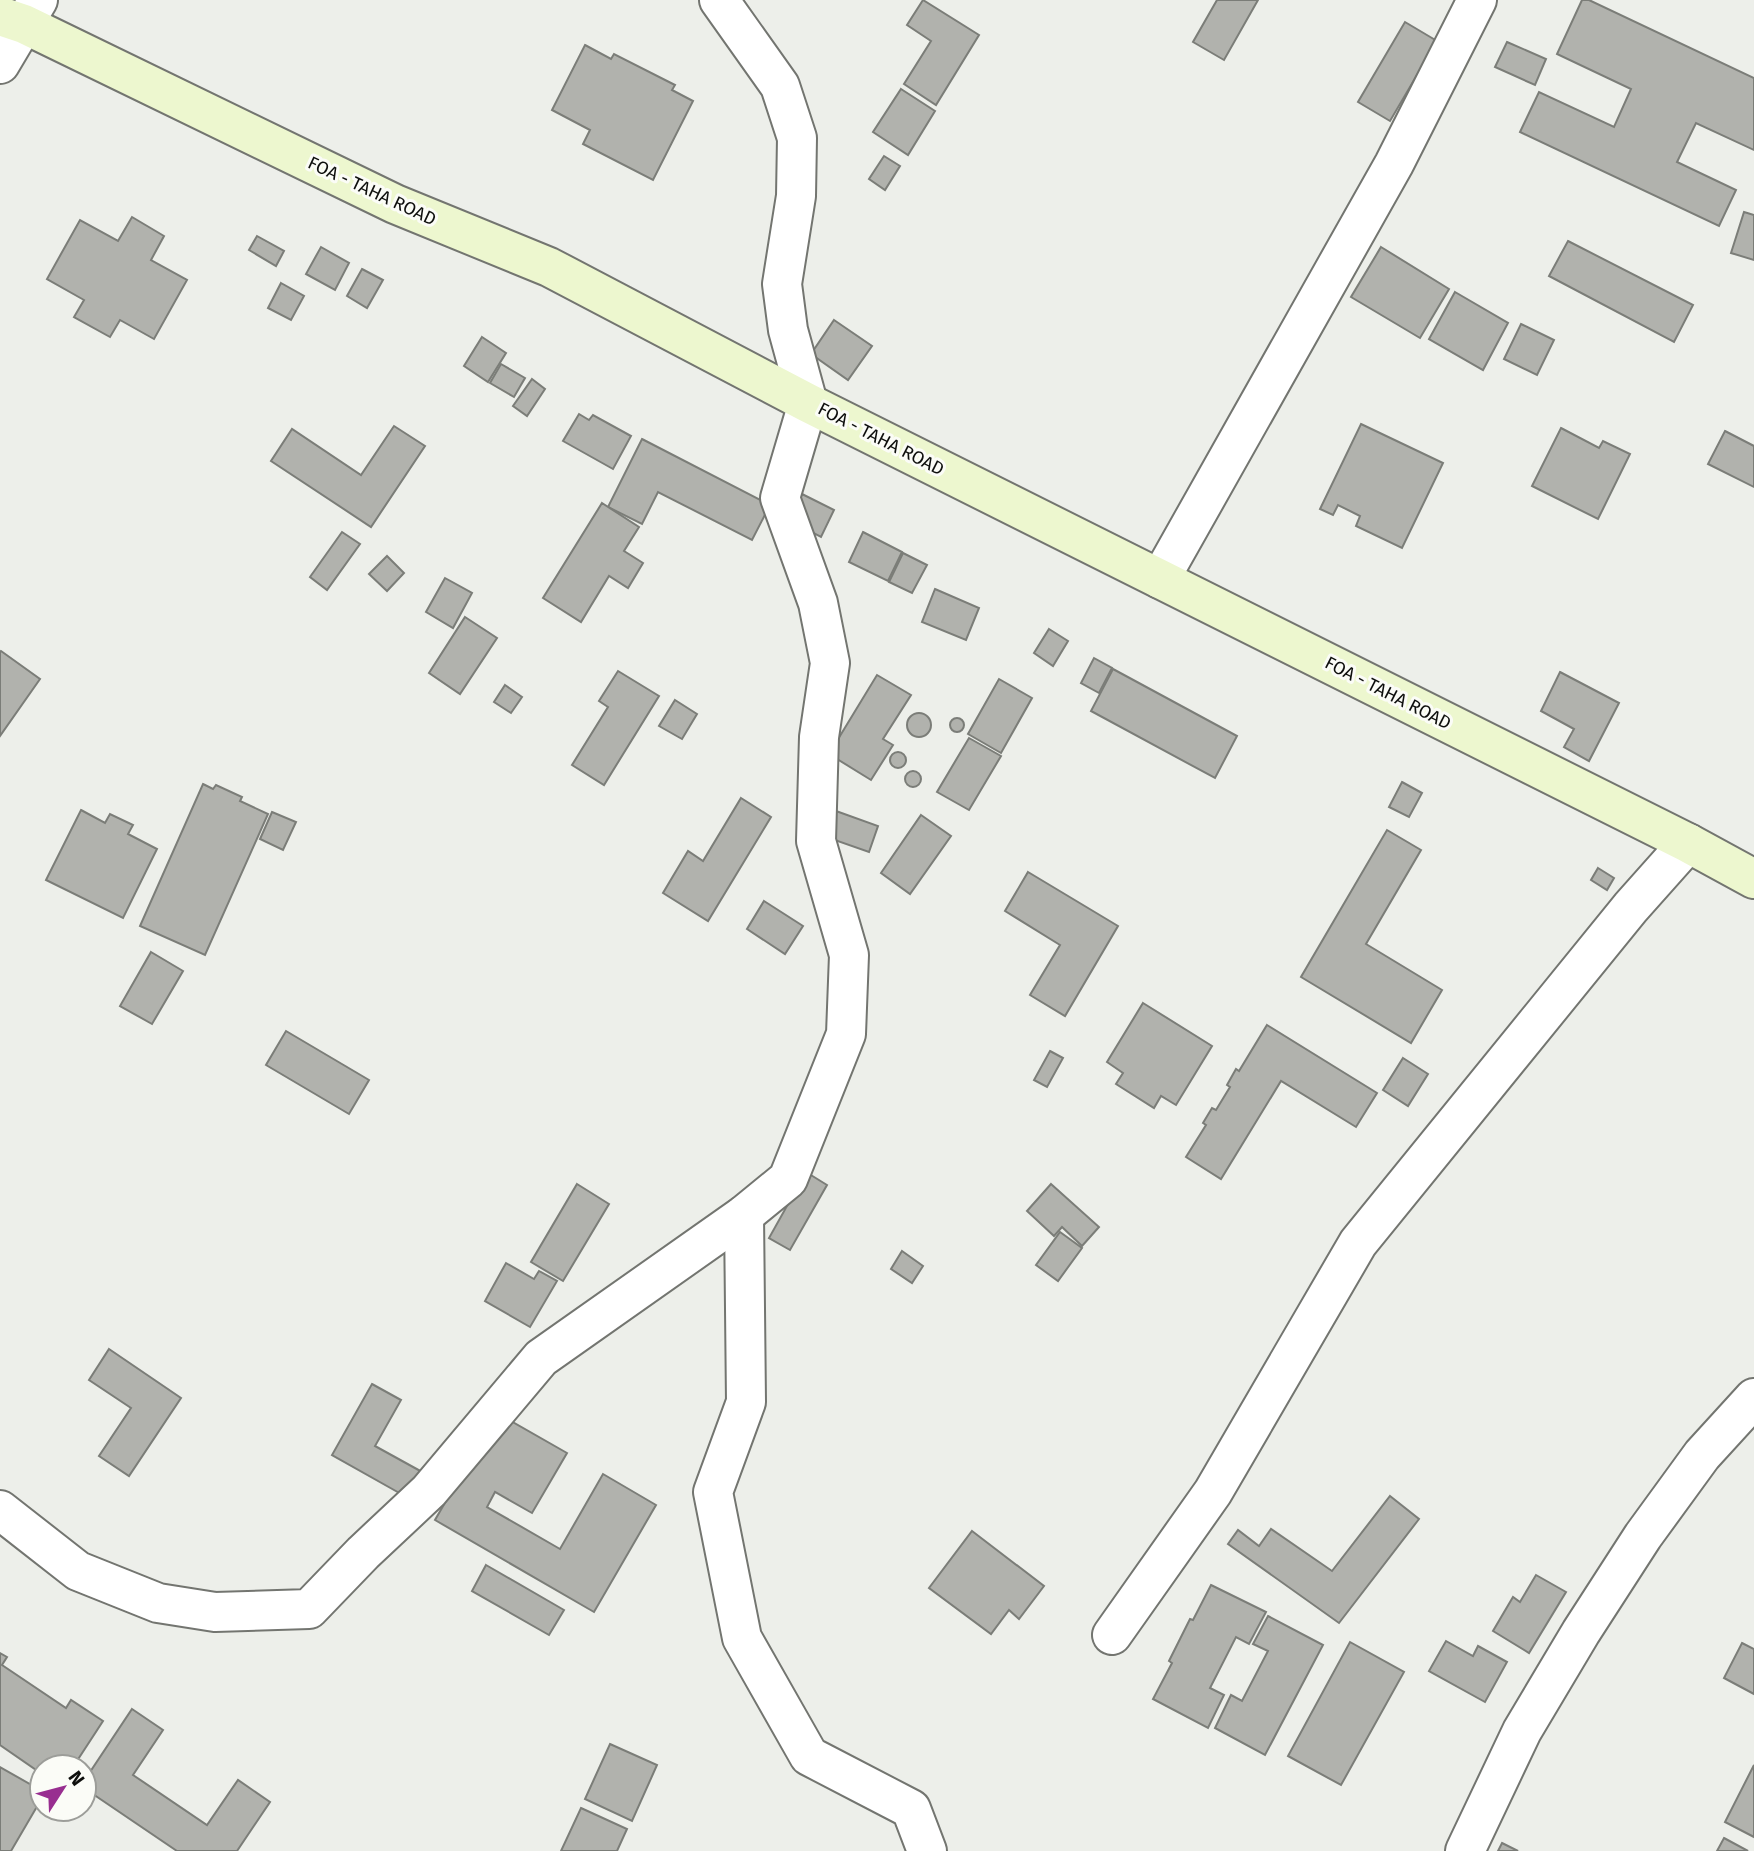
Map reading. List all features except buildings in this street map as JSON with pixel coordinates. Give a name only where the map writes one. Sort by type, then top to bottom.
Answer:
[{"type":"street","points":[[0,1510],[78,1571],[158,1603],[215,1612],[309,1609],[429,1491],[541,1358],[744,1214],[788,1179],[846,1034],[849,955],[816,841],[819,737],[830,663],[818,603],[779,498],[808,403],[788,330],[782,284],[796,196],[797,138],[780,86],[719,0]]},
{"type":"street","points":[[1160,579],[1394,164],[1477,0]]},
{"type":"street","points":[[0,64],[21,13]]},
{"type":"street","name":"FOA - TAHA ROAD","points":[[21,13],[395,204],[549,267],[808,403],[1688,843],[1754,879]]},
{"type":"street","points":[[1112,1635],[1213,1492],[1359,1243],[1631,907],[1688,843]]},
{"type":"street","points":[[744,1214],[746,1402],[713,1492],[742,1638],[809,1756],[911,1809],[927,1851]]},
{"type":"street","points":[[1465,1851],[1522,1731],[1581,1632],[1643,1536],[1695,1465],[1754,1398]]}]
